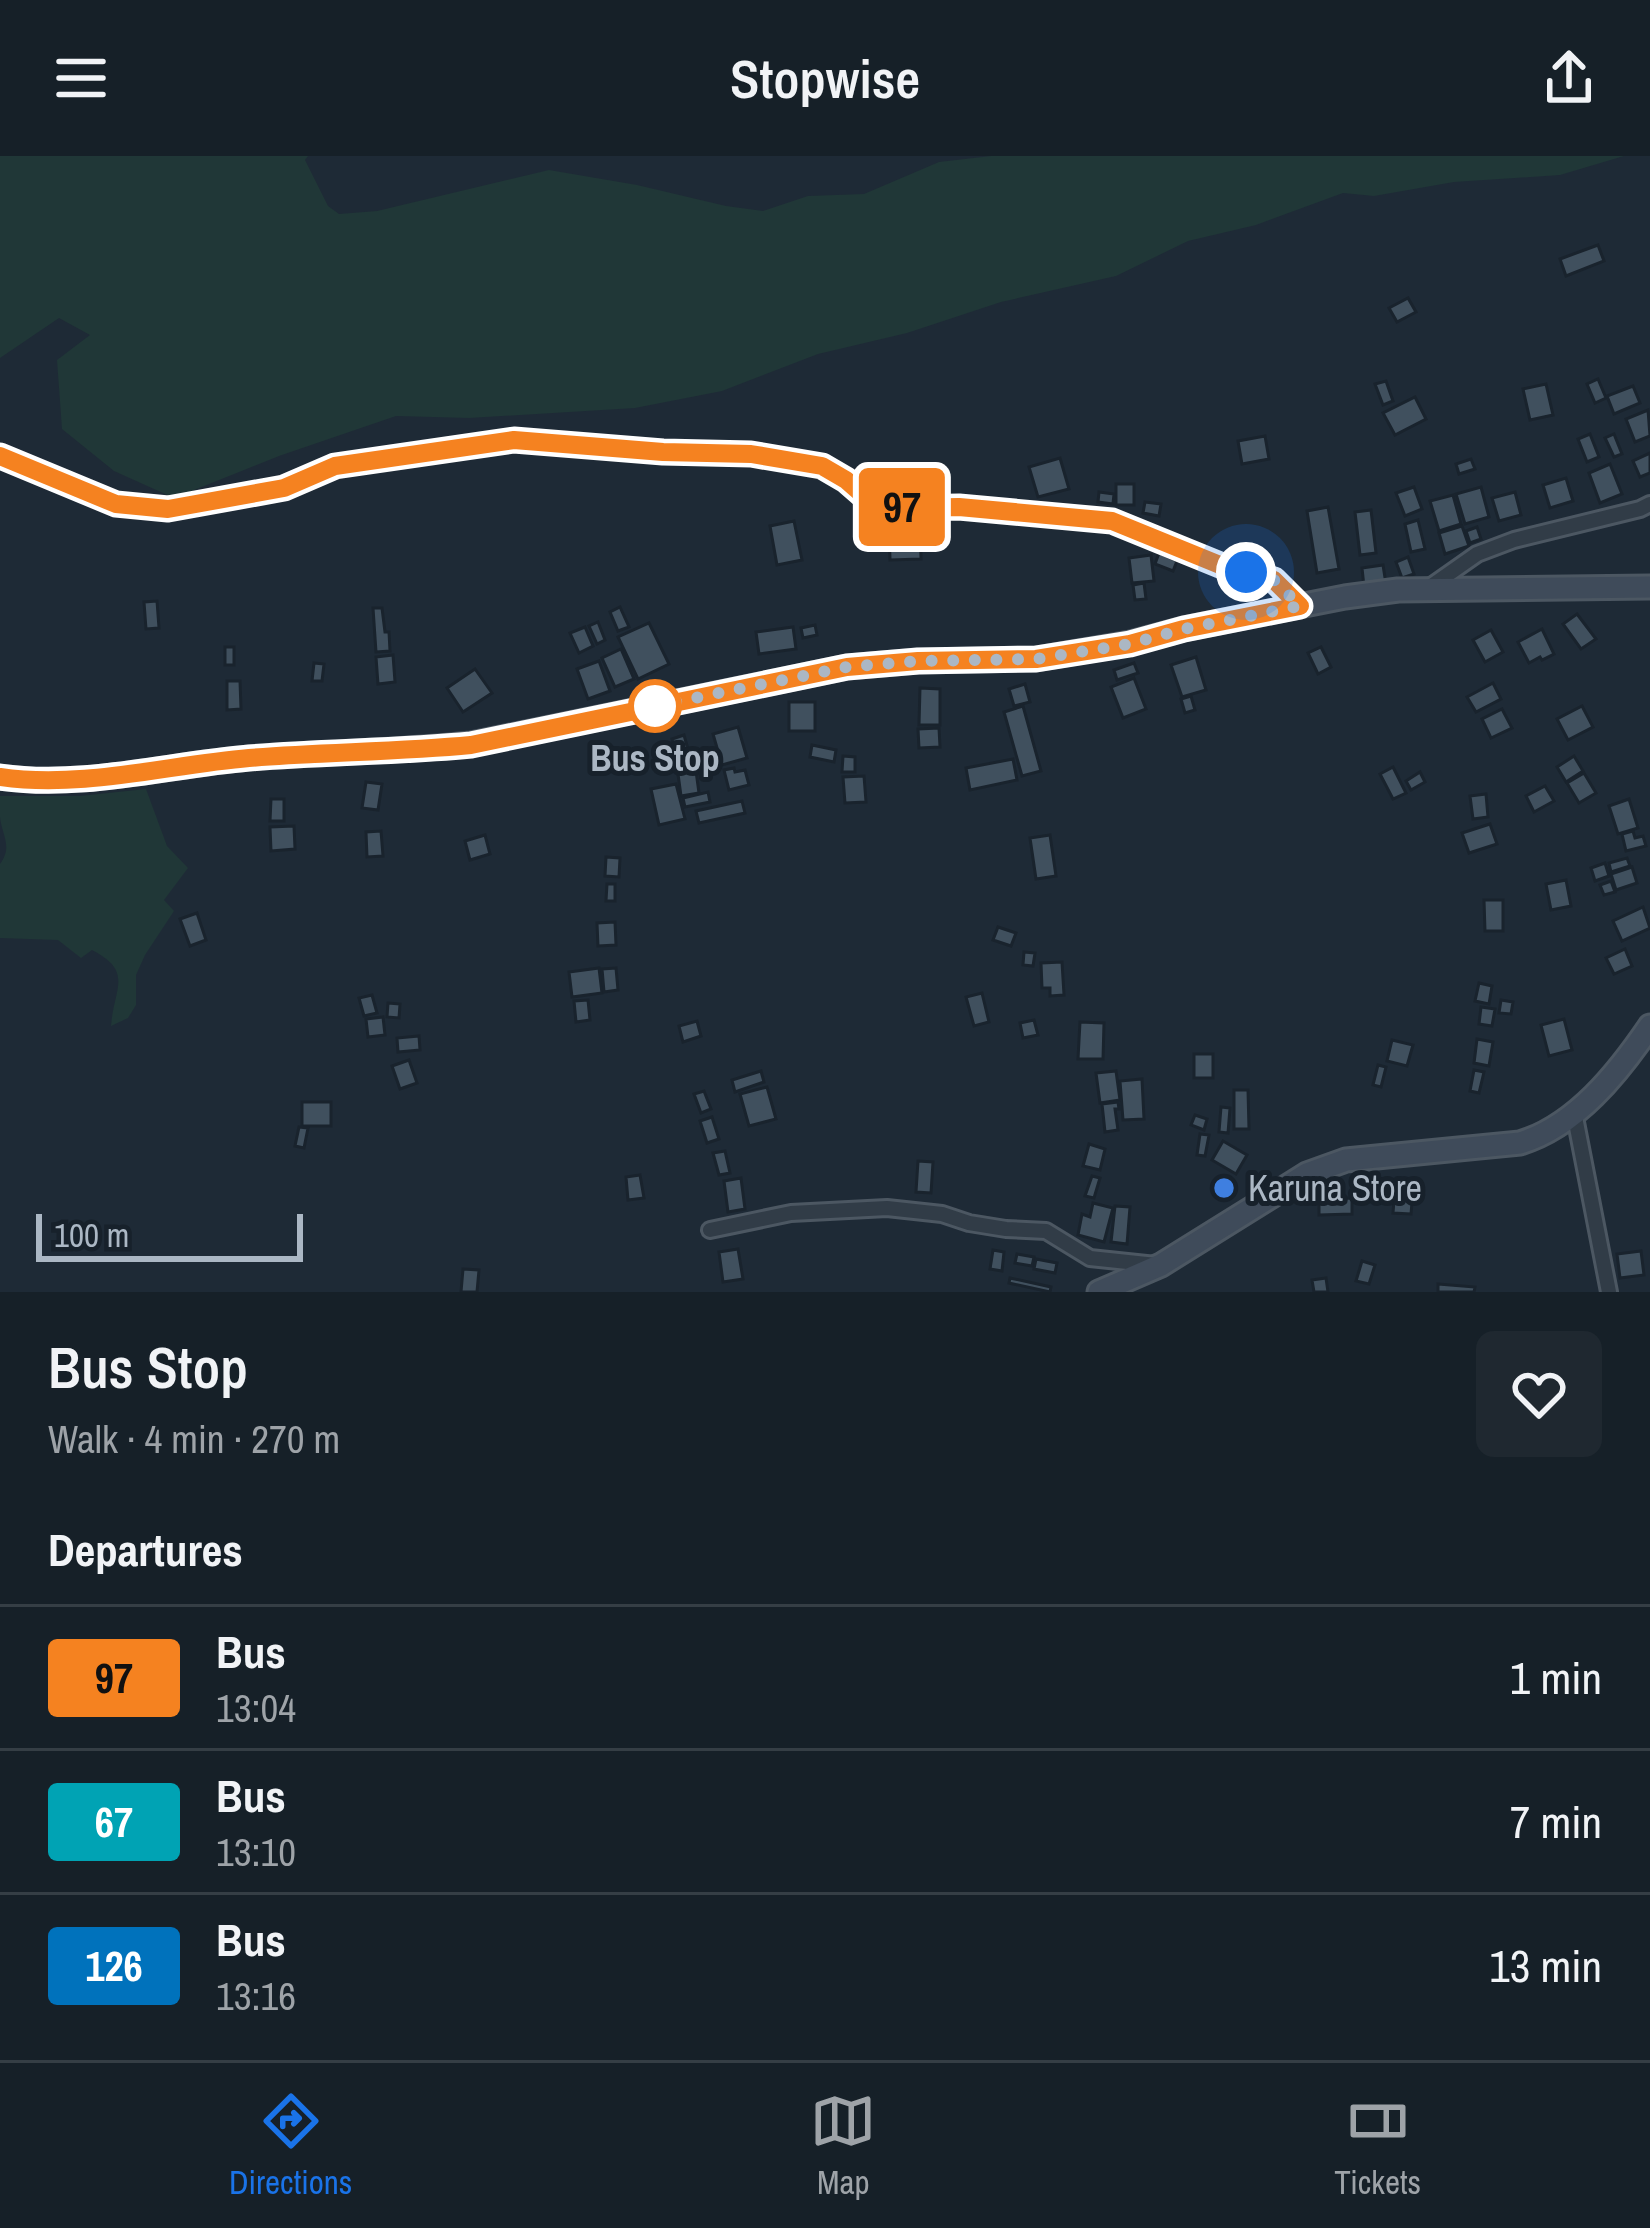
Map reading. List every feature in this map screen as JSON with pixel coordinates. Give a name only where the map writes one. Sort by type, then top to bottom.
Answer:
[{"type":"main road","points":[[0,777],[57,781],[249,758],[471,745],[847,667],[1036,659],[1130,644],[1300,606],[1430,587],[1650,587]]},
{"type":"main road","points":[[1099,1292],[1161,1265],[1324,1166],[1520,1144],[1550,1130],[1623,1066],[1650,1027]]},
{"type":"street","points":[[0,456],[116,504],[168,509],[284,488],[335,466],[514,440],[751,454],[822,466],[870,501],[905,508],[959,507],[1112,521],[1204,559],[1274,580],[1300,606]]},
{"type":"street","points":[[1430,587],[1478,554],[1514,540],[1650,504]]},
{"type":"street","points":[[1574,1112],[1609,1292]]},
{"type":"street","points":[[710,1230],[791,1213],[887,1208],[1046,1232],[1090,1258],[1161,1265]]},
{"type":"green space","points":[[0,156],[308,156],[305,160],[328,206],[339,214],[377,211],[549,170],[763,211],[808,196],[864,194],[939,162],[991,156],[1624,156],[1560,175],[1454,182],[1374,196],[1343,193],[1256,225],[1188,241],[1116,276],[1001,302],[907,333],[818,354],[722,391],[635,408],[469,418],[396,416],[174,498],[114,471],[62,429],[57,360],[90,335],[59,318],[0,358]]},
{"type":"green space","points":[[146,789],[167,846],[188,868],[164,900],[174,911],[136,975],[136,1005],[128,1018],[111,1026],[118,982],[105,958],[92,950],[81,958],[58,940],[0,938],[0,864],[6,846],[0,796],[80,796]]},
{"type":"building","points":[[1598,245],[1604,261],[1566,276],[1560,259]]},
{"type":"building","points":[[1408,298],[1416,312],[1397,322],[1389,308]]},
{"type":"building","points":[[1598,379],[1606,398],[1595,403],[1587,384]]},
{"type":"building","points":[[1386,381],[1393,401],[1383,405],[1375,384]]},
{"type":"building","points":[[1546,384],[1553,415],[1530,420],[1523,389]]},
{"type":"building","points":[[1633,386],[1640,403],[1614,414],[1607,396]]},
{"type":"building","points":[[1415,397],[1426,419],[1395,435],[1383,413]]},
{"type":"building","points":[[1648,410],[1650,436],[1635,442],[1626,419]]},
{"type":"building","points":[[1590,434],[1599,457],[1587,462],[1578,439]]},
{"type":"building","points":[[1614,434],[1622,454],[1614,457],[1605,438]]},
{"type":"building","points":[[1265,436],[1269,459],[1242,464],[1238,441]]},
{"type":"building","points":[[1650,453],[1650,473],[1640,477],[1633,461]]},
{"type":"building","points":[[1060,458],[1069,489],[1038,497],[1029,467]]},
{"type":"building","points":[[1471,459],[1475,469],[1459,474],[1456,464]]},
{"type":"building","points":[[1610,464],[1622,494],[1600,503],[1589,473]]},
{"type":"building","points":[[1566,478],[1573,501],[1550,508],[1543,485]]},
{"type":"building","points":[[1116,484],[1134,484],[1134,505],[1116,505]]},
{"type":"building","points":[[1414,487],[1422,509],[1405,516],[1396,493]]},
{"type":"building","points":[[1481,487],[1489,517],[1465,524],[1456,494]]},
{"type":"building","points":[[1099,492],[1114,494],[1113,504],[1098,502]]},
{"type":"building","points":[[1515,492],[1521,515],[1499,521],[1492,498]]},
{"type":"building","points":[[1453,495],[1461,524],[1439,531],[1430,501]]},
{"type":"building","points":[[1145,502],[1161,504],[1159,516],[1143,513]]},
{"type":"building","points":[[1328,507],[1339,569],[1317,573],[1307,511]]},
{"type":"building","points":[[1371,510],[1376,553],[1360,555],[1355,512]]},
{"type":"building","points":[[1418,520],[1425,549],[1411,552],[1405,524]]},
{"type":"building","points":[[794,521],[802,560],[777,565],[770,526]]},
{"type":"building","points":[[920,525],[921,559],[890,560],[889,526]]},
{"type":"building","points":[[1462,526],[1469,546],[1445,554],[1439,533]]},
{"type":"building","points":[[1477,527],[1481,539],[1470,543],[1466,531]]},
{"type":"building","points":[[1159,553],[1177,561],[1173,571],[1155,564]]},
{"type":"building","points":[[1151,555],[1154,581],[1132,583],[1129,558]]},
{"type":"building","points":[[1408,557],[1414,574],[1402,578],[1396,562]]},
{"type":"building","points":[[1383,565],[1386,584],[1364,587],[1362,568]]},
{"type":"building","points":[[1144,583],[1146,599],[1135,600],[1133,585]]},
{"type":"building","points":[[157,601],[159,628],[146,629],[144,602]]},
{"type":"building","points":[[620,607],[629,627],[618,631],[610,612]]},
{"type":"building","points":[[373,608],[382,608],[390,651],[376,652]]},
{"type":"building","points":[[1577,614],[1596,639],[1581,649],[1563,624]]},
{"type":"building","points":[[598,622],[605,640],[597,644],[589,626]]},
{"type":"building","points":[[649,623],[669,664],[638,679],[618,637]]},
{"type":"building","points":[[815,625],[817,635],[803,638],[801,628]]},
{"type":"building","points":[[585,627],[593,646],[579,653],[570,633]]},
{"type":"building","points":[[793,627],[796,649],[759,654],[756,632]]},
{"type":"building","points":[[1542,629],[1554,654],[1529,663],[1518,642]]},
{"type":"building","points":[[1491,630],[1503,652],[1485,662],[1473,640]]},
{"type":"building","points":[[225,647],[234,647],[234,665],[225,665]]},
{"type":"building","points":[[1321,647],[1331,667],[1318,674],[1308,653]]},
{"type":"building","points":[[621,649],[634,679],[615,687],[602,658]]},
{"type":"building","points":[[393,655],[395,682],[378,684],[376,657]]},
{"type":"building","points":[[1196,657],[1206,690],[1182,697],[1171,665]]},
{"type":"building","points":[[599,661],[610,691],[588,699],[577,669]]},
{"type":"building","points":[[314,663],[324,664],[322,681],[312,681]]},
{"type":"building","points":[[1134,663],[1138,673],[1117,680],[1114,670]]},
{"type":"building","points":[[475,669],[492,693],[463,712],[447,688]]},
{"type":"building","points":[[1134,678],[1146,709],[1123,718],[1111,687]]},
{"type":"building","points":[[227,681],[240,681],[241,709],[227,710]]},
{"type":"building","points":[[1493,683],[1501,699],[1476,712],[1467,697]]},
{"type":"building","points":[[1025,684],[1030,702],[1014,706],[1009,689]]},
{"type":"building","points":[[920,688],[940,689],[940,725],[919,725]]},
{"type":"building","points":[[1191,696],[1195,710],[1185,713],[1181,699]]},
{"type":"building","points":[[789,702],[815,702],[815,731],[789,731]]},
{"type":"building","points":[[1023,706],[1041,771],[1022,776],[1004,712]]},
{"type":"building","points":[[1582,706],[1593,727],[1568,740],[1557,719]]},
{"type":"building","points":[[1502,709],[1512,728],[1491,738],[1482,719]]},
{"type":"building","points":[[738,727],[747,758],[722,765],[713,734]]},
{"type":"building","points":[[939,728],[940,747],[919,748],[918,729]]},
{"type":"building","points":[[684,735],[689,753],[677,757],[672,739]]},
{"type":"building","points":[[812,745],[836,750],[834,762],[810,757]]},
{"type":"building","points":[[843,756],[855,757],[855,772],[842,772]]},
{"type":"building","points":[[1574,756],[1583,771],[1566,782],[1557,767]]},
{"type":"building","points":[[695,757],[697,769],[679,772],[677,759]]},
{"type":"building","points":[[1013,759],[1017,780],[970,790],[966,768]]},
{"type":"building","points":[[1393,767],[1406,793],[1393,799],[1380,774]]},
{"type":"building","points":[[734,768],[735,772],[745,770],[749,785],[729,790],[724,770]]},
{"type":"building","points":[[696,771],[699,793],[681,796],[678,774]]},
{"type":"building","points":[[1420,772],[1425,782],[1411,790],[1406,781]]},
{"type":"building","points":[[1584,773],[1596,793],[1579,803],[1567,783]]},
{"type":"building","points":[[864,776],[866,802],[845,803],[843,777]]},
{"type":"building","points":[[366,782],[382,784],[378,810],[362,808]]},
{"type":"building","points":[[676,784],[685,819],[659,825],[651,789]]},
{"type":"building","points":[[1545,786],[1554,801],[1534,812],[1526,796]]},
{"type":"building","points":[[708,792],[710,802],[685,807],[683,798]]},
{"type":"building","points":[[1486,794],[1488,817],[1473,819],[1470,796]]},
{"type":"building","points":[[271,799],[284,799],[284,821],[270,821]]},
{"type":"building","points":[[1629,799],[1638,828],[1618,834],[1609,806]]},
{"type":"building","points":[[742,801],[745,813],[699,823],[696,811]]},
{"type":"building","points":[[1490,824],[1497,844],[1469,853],[1462,833]]},
{"type":"building","points":[[294,826],[295,849],[271,851],[270,827]]},
{"type":"building","points":[[381,831],[383,856],[367,857],[366,832]]},
{"type":"building","points":[[1633,831],[1635,838],[1643,836],[1646,846],[1626,851],[1622,834]]},
{"type":"building","points":[[485,835],[490,854],[470,860],[465,841]]},
{"type":"building","points":[[1050,835],[1056,876],[1036,879],[1030,838]]},
{"type":"building","points":[[606,857],[620,858],[619,877],[605,876]]},
{"type":"building","points":[[1627,858],[1630,866],[1611,872],[1609,863]]},
{"type":"building","points":[[1605,863],[1609,876],[1595,881],[1591,868]]},
{"type":"building","points":[[1632,867],[1637,883],[1616,890],[1611,874]]},
{"type":"building","points":[[1566,880],[1571,906],[1551,910],[1546,884]]},
{"type":"building","points":[[1611,881],[1615,892],[1604,895],[1600,885]]},
{"type":"building","points":[[607,884],[615,884],[615,901],[606,901]]},
{"type":"building","points":[[1484,900],[1503,900],[1503,931],[1485,931]]},
{"type":"building","points":[[1643,907],[1650,928],[1622,941],[1613,921]]},
{"type":"building","points":[[197,913],[206,940],[190,946],[180,919]]},
{"type":"building","points":[[615,922],[616,945],[598,946],[597,923]]},
{"type":"building","points":[[998,927],[1016,933],[1011,946],[993,940]]},
{"type":"building","points":[[1625,949],[1632,966],[1614,974],[1606,958]]},
{"type":"building","points":[[1024,952],[1035,953],[1033,966],[1023,965]]},
{"type":"building","points":[[1062,962],[1064,995],[1050,996],[1050,988],[1042,988],[1041,963]]},
{"type":"building","points":[[599,968],[602,993],[572,997],[569,972]]},
{"type":"building","points":[[616,968],[618,990],[604,992],[602,969]]},
{"type":"building","points":[[1479,983],[1492,986],[1489,1004],[1475,1001]]},
{"type":"building","points":[[982,993],[989,1022],[974,1026],[966,997]]},
{"type":"building","points":[[372,995],[377,1013],[364,1016],[359,998]]},
{"type":"building","points":[[588,1000],[590,1020],[576,1022],[574,1001]]},
{"type":"building","points":[[1501,1000],[1513,1002],[1511,1014],[1499,1013]]},
{"type":"building","points":[[388,1003],[400,1004],[399,1018],[387,1017]]},
{"type":"building","points":[[1481,1007],[1495,1009],[1492,1026],[1479,1024]]},
{"type":"building","points":[[383,1017],[385,1035],[368,1037],[366,1019]]},
{"type":"building","points":[[1564,1019],[1572,1050],[1549,1056],[1541,1025]]},
{"type":"building","points":[[1034,1020],[1038,1035],[1023,1038],[1020,1023]]},
{"type":"building","points":[[697,1021],[701,1036],[683,1042],[679,1026]]},
{"type":"building","points":[[1080,1022],[1104,1023],[1103,1059],[1078,1059]]},
{"type":"building","points":[[419,1036],[420,1050],[398,1052],[397,1038]]},
{"type":"building","points":[[1477,1039],[1493,1042],[1489,1066],[1474,1063]]},
{"type":"building","points":[[1392,1040],[1413,1045],[1407,1066],[1387,1061]]},
{"type":"building","points":[[1194,1054],[1213,1054],[1213,1078],[1194,1078]]},
{"type":"building","points":[[409,1060],[417,1083],[400,1089],[392,1066]]},
{"type":"building","points":[[1378,1065],[1386,1067],[1381,1087],[1373,1085]]},
{"type":"building","points":[[1474,1070],[1484,1072],[1479,1093],[1470,1091]]},
{"type":"building","points":[[761,1071],[764,1082],[735,1092],[732,1080]]},
{"type":"building","points":[[1116,1071],[1120,1100],[1100,1103],[1096,1073]]},
{"type":"building","points":[[1142,1079],[1144,1119],[1123,1120],[1120,1081]]},
{"type":"building","points":[[767,1087],[776,1119],[749,1126],[740,1094]]},
{"type":"building","points":[[1234,1090],[1248,1090],[1249,1129],[1234,1129]]},
{"type":"building","points":[[704,1091],[711,1109],[701,1113],[694,1094]]},
{"type":"building","points":[[302,1102],[331,1102],[331,1126],[302,1126]]},
{"type":"building","points":[[1118,1102],[1118,1130],[1105,1132],[1102,1104]]},
{"type":"building","points":[[1221,1107],[1230,1108],[1228,1133],[1219,1132]]},
{"type":"building","points":[[1195,1115],[1207,1119],[1204,1130],[1191,1125]]},
{"type":"building","points":[[712,1117],[719,1139],[707,1143],[700,1121]]},
{"type":"building","points":[[299,1127],[308,1128],[304,1148],[295,1146]]},
{"type":"building","points":[[1200,1134],[1209,1135],[1205,1156],[1197,1155]]},
{"type":"building","points":[[1223,1141],[1247,1155],[1236,1174],[1212,1160]]},
{"type":"building","points":[[1089,1144],[1105,1149],[1100,1170],[1083,1166]]},
{"type":"building","points":[[725,1151],[730,1173],[719,1175],[713,1153]]},
{"type":"building","points":[[918,1161],[933,1162],[931,1193],[916,1192]]},
{"type":"building","points":[[640,1175],[644,1198],[628,1200],[626,1177]]},
{"type":"building","points":[[1092,1176],[1100,1178],[1094,1198],[1085,1196]]},
{"type":"building","points":[[741,1178],[745,1209],[728,1212],[724,1181]]},
{"type":"building","points":[[1395,1188],[1413,1190],[1411,1214],[1393,1213]]},
{"type":"building","points":[[1352,1198],[1352,1214],[1319,1215],[1319,1199]]},
{"type":"building","points":[[1093,1203],[1113,1208],[1104,1242],[1078,1235],[1082,1214],[1090,1217]]},
{"type":"building","points":[[1115,1206],[1130,1207],[1127,1244],[1111,1242]]},
{"type":"building","points":[[738,1249],[743,1279],[723,1282],[719,1252]]},
{"type":"building","points":[[993,1250],[1004,1252],[1002,1271],[990,1269]]},
{"type":"building","points":[[1641,1251],[1644,1275],[1620,1278],[1617,1254]]},
{"type":"building","points":[[1017,1254],[1034,1257],[1032,1266],[1015,1263]]},
{"type":"building","points":[[1036,1259],[1057,1263],[1055,1273],[1034,1269]]},
{"type":"building","points":[[1362,1261],[1375,1265],[1369,1284],[1356,1281]]},
{"type":"building","points":[[463,1269],[479,1270],[477,1292],[461,1292]]},
{"type":"building","points":[[1010,1278],[1051,1287],[1050,1292],[1009,1283]]},
{"type":"building","points":[[1326,1278],[1328,1292],[1314,1292],[1312,1280]]},
{"type":"building","points":[[1438,1284],[1475,1287],[1474,1292],[1438,1292]]},
{"type":"bus line","name":"97","points":[[0,456],[116,504],[168,509],[284,488],[335,466],[514,440],[751,454],[822,466],[870,501],[905,508],[959,507],[1112,521],[1172,548],[1274,580],[1300,606],[1130,644],[1036,659],[847,667],[471,745],[249,758],[57,781],[0,777]]},
{"type":"place","name":"Bus Stop","points":[[655,706]]},
{"type":"place","name":"Karuna Store","points":[[1224,1188]]},
{"type":"route","points":[[655,706],[847,667],[1036,659],[1130,644],[1300,606],[1274,580],[1246,572]]}]
